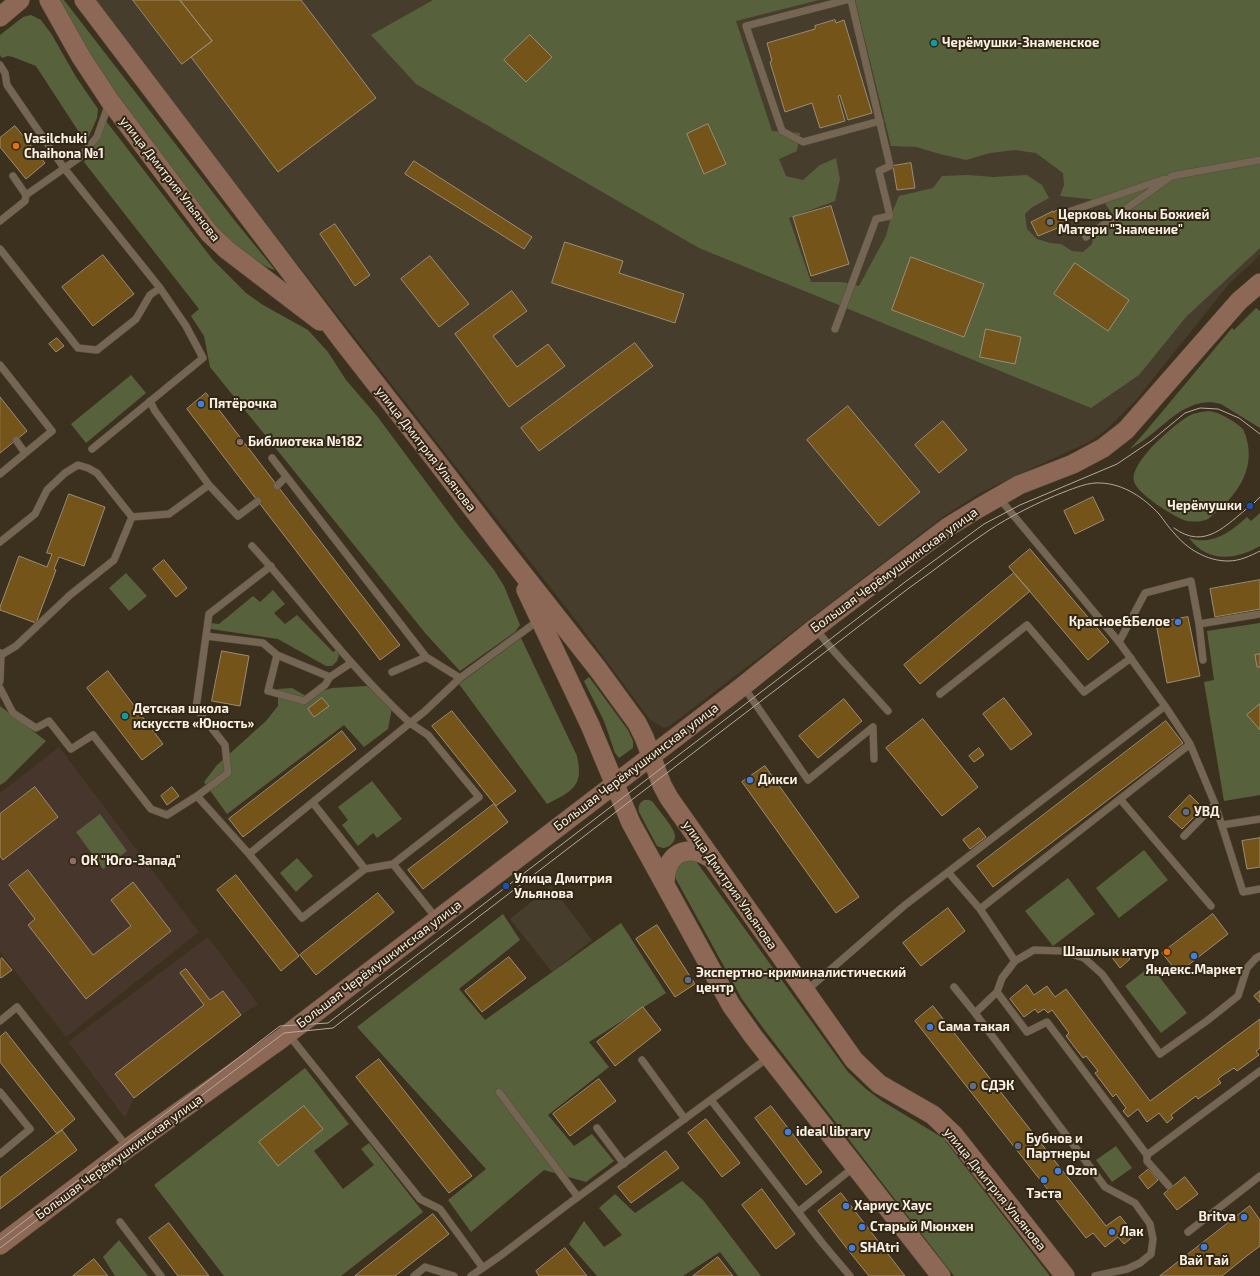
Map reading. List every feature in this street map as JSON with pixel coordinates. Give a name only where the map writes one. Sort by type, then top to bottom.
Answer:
[{"type":"main road","points":[[0,17],[20,0]]},
{"type":"main road","name":"улица Дмитрия Ульянова","points":[[49,0],[81,57],[110,101],[209,233],[227,250],[320,322],[344,343]]},
{"type":"main road","name":"улица Дмитрия Ульянова","points":[[84,0],[344,343],[597,668],[632,717],[644,737],[662,785],[685,821],[854,1060],[879,1084],[933,1115],[954,1135],[1065,1276]]},
{"type":"main road","name":"Большая Черёмушкинская улица","points":[[0,1245],[128,1148],[288,1034],[948,527],[998,496],[1019,485],[1073,464],[1103,448],[1126,430],[1239,301],[1260,283]]},
{"type":"main road","name":"улица Дмитрия Ульянова","points":[[508,555],[522,581],[590,725],[630,824],[665,884],[731,1005],[940,1276]]},
{"type":"main road","points":[[646,852],[661,853],[674,847],[683,836],[685,821]]},
{"type":"main road","points":[[665,884],[667,866],[672,858],[679,854],[688,851],[697,851],[712,859]]},
{"type":"lane","points":[[846,0],[746,26],[782,131],[803,142],[880,121]]},
{"type":"lane","points":[[835,329],[876,219],[890,216],[879,172],[890,166],[851,0]]},
{"type":"lane","points":[[0,65],[5,73],[7,85],[64,168],[160,288],[186,326],[203,358],[92,449]]},
{"type":"lane","points":[[26,195],[79,158],[97,137],[110,101]]},
{"type":"lane","points":[[1068,212],[1172,176],[1260,160]]},
{"type":"lane","points":[[0,221],[25,201],[26,195],[13,176]]},
{"type":"lane","points":[[1086,237],[1172,176]]},
{"type":"lane","points":[[0,249],[78,348],[97,350],[136,319],[150,295],[160,288]]},
{"type":"lane","points":[[0,365],[52,431],[0,474]]},
{"type":"lane","points":[[150,401],[155,411],[209,485],[238,516],[258,501]]},
{"type":"lane","points":[[16,440],[25,453]]},
{"type":"lane","points":[[272,458],[426,657],[460,678]]},
{"type":"lane","points":[[0,542],[35,514],[47,490],[78,465],[97,473],[132,517]]},
{"type":"lane","points":[[278,486],[286,477]]},
{"type":"lane","points":[[132,517],[169,514],[209,485]]},
{"type":"lane","points":[[998,496],[1119,642],[1165,706],[1190,744],[1215,804],[1243,892],[1260,889]]},
{"type":"lane","points":[[0,681],[0,655],[16,646],[70,595],[114,560],[132,517]]},
{"type":"lane","points":[[197,796],[249,854],[302,918],[365,869],[393,864],[479,797],[428,735],[410,723],[387,702],[351,663],[271,566],[252,546]]},
{"type":"lane","points":[[0,688],[13,713],[36,728],[49,721],[72,750],[93,734],[151,809],[167,815],[197,796],[228,773],[226,745],[196,708],[209,614],[271,566]]},
{"type":"lane","points":[[1119,642],[1145,593],[1191,581],[1199,624],[1203,660]]},
{"type":"lane","points":[[1199,624],[1260,614]]},
{"type":"lane","points":[[249,854],[424,712],[460,678],[540,619]]},
{"type":"lane","points":[[940,694],[1028,625],[1084,692],[1131,658]]},
{"type":"lane","points":[[815,628],[888,711]]},
{"type":"lane","points":[[206,636],[263,643],[277,655],[330,677]]},
{"type":"lane","points":[[277,655],[268,691],[304,701],[325,685],[330,677],[351,663]]},
{"type":"lane","points":[[392,672],[426,657]]},
{"type":"lane","points":[[742,686],[808,780],[873,727],[874,759]]},
{"type":"lane","points":[[805,992],[905,905],[1165,706]]},
{"type":"lane","points":[[980,909],[1190,744]]},
{"type":"lane","points":[[1120,799],[1211,906]]},
{"type":"lane","points":[[313,803],[365,869]]},
{"type":"lane","points":[[1184,836],[1215,804]]},
{"type":"lane","points":[[1222,825],[1260,820]]},
{"type":"lane","points":[[393,864],[437,919]]},
{"type":"lane","points":[[948,872],[980,909],[1015,961]]},
{"type":"lane","points":[[975,1013],[997,992],[1002,978],[1015,961],[1034,950],[1062,951],[1084,958],[1102,974],[1160,1054],[1208,1020],[1238,996],[1247,968],[1256,958],[1260,956]]},
{"type":"lane","points":[[954,987],[1104,1187],[1134,1203],[1150,1224],[1153,1239],[1151,1254],[1140,1263],[1127,1270],[1095,1276]]},
{"type":"lane","points":[[997,992],[1027,1032],[1047,1022],[1147,1155],[1147,1161],[1169,1186]]},
{"type":"lane","points":[[0,1021],[17,1007],[128,1148]]},
{"type":"lane","points":[[288,1034],[420,1199],[440,1209],[483,1268]]},
{"type":"lane","points":[[471,1276],[769,1056]]},
{"type":"lane","points":[[642,1060],[685,1119]]},
{"type":"lane","points":[[1147,1155],[1260,1071]]},
{"type":"lane","points":[[0,1092],[30,1129],[0,1154]]},
{"type":"lane","points":[[499,1092],[578,1197]]},
{"type":"lane","points":[[711,1100],[850,1276]]},
{"type":"lane","points":[[597,1128],[624,1164]]},
{"type":"lane","points":[[798,1212],[855,1166]]},
{"type":"lane","points":[[1188,1232],[1260,1176]]},
{"type":"lane","points":[[120,1222],[161,1276]]},
{"type":"lane","points":[[414,1276],[425,1267],[454,1276]]},
{"type":"shaded area","points":[[96,0],[1260,0],[1260,255],[1229,284],[1136,400],[1107,429],[1089,442],[980,493],[944,516],[671,725],[664,728],[650,720],[582,628],[288,252]]},
{"type":"shaded area","name":"ОК \"Юго-Запад\"","points":[[59,747],[199,932],[66,1037],[0,952],[0,793]]},
{"type":"shaded area","points":[[551,886],[592,940],[552,972],[510,919]]},
{"type":"shaded area","points":[[208,937],[258,1004],[241,1015],[134,1098],[125,1118],[68,1042]]},
{"type":"green space","points":[[60,0],[64,0],[235,221],[275,270],[252,258],[215,226],[89,54]]},
{"type":"green space","points":[[433,0],[819,0],[736,21],[772,131],[800,133],[797,151],[779,159],[786,176],[803,180],[820,165],[836,158],[840,179],[835,201],[789,218],[811,282],[842,282],[859,286],[886,236],[892,213],[899,196],[933,188],[942,176],[968,175],[993,177],[1027,175],[1042,185],[1049,198],[1031,208],[1025,214],[1027,229],[1037,239],[1050,243],[1061,244],[1072,251],[1083,252],[1092,244],[1095,226],[1104,222],[1112,214],[1105,203],[1089,199],[1060,196],[1064,185],[1063,173],[1036,153],[1015,150],[990,153],[966,160],[916,147],[891,146],[855,0],[1260,0],[1260,248],[1186,317],[1139,375],[1091,408],[699,248],[416,84],[371,35]]},
{"type":"green space","points":[[31,15],[41,20],[52,35],[76,77],[98,109],[97,118],[86,143],[36,66],[13,57],[8,56],[2,58],[0,55],[0,35],[23,17]]},
{"type":"green space","points":[[106,121],[213,260],[246,293],[263,305],[308,330],[328,352],[346,380],[377,416],[458,525],[494,570],[504,586],[520,625],[515,632],[460,671],[426,634],[210,367],[204,336],[191,316],[199,309],[84,162],[98,140]]},
{"type":"green space","points":[[1256,308],[1260,311],[1260,428],[1221,404],[1211,402],[1201,403],[1192,405],[1176,415],[1130,449],[1232,328],[1234,330]]},
{"type":"green space","points":[[131,375],[146,393],[86,443],[71,424]]},
{"type":"green space","points":[[1208,411],[1227,417],[1243,429],[1248,443],[1249,456],[1247,468],[1243,480],[1236,491],[1219,510],[1208,519],[1198,522],[1187,521],[1165,510],[1141,492],[1134,481],[1135,473],[1145,455],[1172,428],[1189,416]]},
{"type":"green space","points":[[1260,513],[1260,546],[1251,551],[1222,557],[1204,552],[1189,538],[1198,540],[1213,539],[1228,532],[1247,517],[1251,521]]},
{"type":"green space","points":[[126,573],[147,596],[129,611],[109,588]]},
{"type":"green space","points":[[273,590],[285,604],[274,613],[285,624],[297,615],[333,652],[336,650],[339,655],[337,661],[332,666],[326,666],[278,639],[211,629],[211,623],[219,624],[253,596],[260,602]]},
{"type":"green space","points":[[1260,623],[1260,795],[1224,801],[1204,682],[1214,680],[1207,631]]},
{"type":"green space","points":[[521,638],[577,756],[579,766],[579,775],[574,787],[547,804],[459,684]]},
{"type":"green space","points":[[589,677],[628,730],[633,741],[633,748],[619,758],[615,753],[604,721],[584,681]]},
{"type":"green space","points":[[367,686],[392,708],[388,729],[364,747],[344,725],[227,814],[204,782],[217,765],[266,721],[278,706],[278,689],[292,688],[306,696],[332,688]]},
{"type":"green space","points":[[0,706],[46,741],[5,782],[0,785]]},
{"type":"green space","points":[[372,781],[402,819],[377,838],[373,833],[358,846],[342,825],[348,820],[338,807]]},
{"type":"green space","points":[[644,800],[653,802],[672,828],[675,836],[672,843],[667,847],[663,848],[657,846],[639,812],[639,805]]},
{"type":"green space","points":[[100,814],[127,851],[103,869],[76,832]]},
{"type":"green space","points":[[1144,850],[1168,880],[1119,918],[1096,888]]},
{"type":"green space","points":[[693,857],[848,1072],[866,1089],[882,1101],[943,1138],[1050,1276],[954,1276],[742,999],[672,872],[674,861]]},
{"type":"green space","points":[[297,858],[313,876],[296,892],[280,873]]},
{"type":"green space","points":[[1068,878],[1095,914],[1053,946],[1025,911]]},
{"type":"green space","points":[[503,914],[520,940],[459,989],[485,1020],[621,923],[666,993],[589,1042],[609,1067],[548,1115],[574,1146],[592,1134],[614,1161],[586,1182],[544,1170],[471,1232],[448,1200],[486,1169],[357,1027]]},
{"type":"green space","points":[[1151,966],[1187,1013],[1161,1033],[1125,986]]},
{"type":"green space","points":[[305,1068],[349,1124],[314,1151],[343,1189],[374,1165],[361,1149],[369,1143],[423,1212],[341,1276],[224,1276],[154,1185]]},
{"type":"green space","points":[[1116,1146],[1132,1168],[1112,1182],[1096,1160]]},
{"type":"green space","points":[[682,1181],[703,1200],[761,1276],[738,1276],[720,1252],[683,1276],[597,1276],[569,1244],[584,1221],[604,1247],[622,1235],[599,1208],[615,1194],[635,1213]]},
{"type":"green space","points":[[119,1240],[148,1276],[115,1276],[103,1257]]},
{"type":"building","points":[[133,0],[180,0],[212,41],[182,64]]},
{"type":"building","points":[[180,0],[301,0],[376,98],[278,172],[191,57],[212,41]]},
{"type":"building","points":[[835,20],[836,23],[844,20],[872,113],[848,120],[840,95],[838,96],[845,121],[820,128],[812,103],[785,112],[770,62],[772,61],[767,43],[815,29],[815,26]]},
{"type":"building","points":[[530,35],[552,57],[526,82],[504,60]]},
{"type":"building","points":[[708,124],[726,164],[704,174],[687,134]]},
{"type":"building","points":[[15,126],[45,163],[26,179],[0,147],[0,138]]},
{"type":"building","points":[[414,161],[532,237],[524,249],[405,174]]},
{"type":"building","points":[[911,163],[915,188],[897,190],[893,166]]},
{"type":"building","points":[[831,206],[849,264],[811,276],[793,217]]},
{"type":"building","name":"Церковь Иконы Божией Матери \"Знамение\"","points":[[1061,208],[1068,222],[1038,236],[1031,222]]},
{"type":"building","points":[[335,224],[370,275],[355,286],[320,234]]},
{"type":"building","points":[[565,242],[623,261],[619,273],[684,294],[675,323],[552,283]]},
{"type":"building","points":[[103,255],[134,294],[93,326],[62,287]]},
{"type":"building","points":[[430,256],[469,304],[439,327],[401,279]]},
{"type":"building","points":[[911,257],[984,284],[964,337],[892,310]]},
{"type":"building","points":[[1075,263],[1129,300],[1108,331],[1054,294]]},
{"type":"building","points":[[512,291],[527,311],[493,336],[517,367],[548,344],[565,366],[509,407],[455,334]]},
{"type":"building","points":[[986,329],[1021,337],[1015,364],[980,357]]},
{"type":"building","points":[[57,338],[64,346],[56,352],[49,344]]},
{"type":"building","points":[[635,343],[653,366],[539,451],[521,428]]},
{"type":"building","points":[[206,393],[400,645],[380,660],[187,409]]},
{"type":"building","points":[[0,397],[27,431],[0,453]]},
{"type":"building","points":[[848,406],[920,492],[879,526],[807,440]]},
{"type":"building","points":[[943,421],[967,450],[939,473],[915,445]]},
{"type":"building","points":[[69,494],[105,507],[84,566],[59,557],[54,569],[56,570],[36,623],[0,610],[19,556],[47,567],[52,554],[47,553]]},
{"type":"building","points":[[1093,497],[1104,520],[1075,534],[1064,511]]},
{"type":"building","points":[[1030,549],[1109,642],[1088,660],[1009,567]]},
{"type":"building","points":[[164,560],[187,588],[176,597],[153,569]]},
{"type":"building","points":[[1014,573],[1030,591],[920,684],[904,665]]},
{"type":"building","points":[[1260,580],[1260,609],[1215,617],[1210,589]]},
{"type":"building","points":[[1188,617],[1200,676],[1167,683],[1156,623]]},
{"type":"building","points":[[222,651],[249,656],[240,706],[212,701]]},
{"type":"building","points":[[1260,654],[1260,667],[1257,667],[1255,655]]},
{"type":"building","name":"Детская школа искусств «Юность»","points":[[108,671],[163,744],[142,760],[87,688]]},
{"type":"building","points":[[322,698],[329,706],[314,717],[308,709]]},
{"type":"building","points":[[1004,698],[1032,734],[1011,750],[983,714]]},
{"type":"building","points":[[844,699],[862,721],[818,758],[799,736]]},
{"type":"building","points":[[1260,704],[1260,730],[1247,715]]},
{"type":"building","points":[[452,711],[516,791],[496,806],[432,726]]},
{"type":"building","points":[[923,719],[978,787],[942,816],[886,748]]},
{"type":"building","points":[[1166,721],[1183,743],[993,887],[977,866]]},
{"type":"building","points":[[342,731],[356,749],[243,837],[229,819]]},
{"type":"building","points":[[979,748],[984,755],[974,762],[969,756]]},
{"type":"building","points":[[765,766],[859,897],[836,913],[742,782]]},
{"type":"building","points":[[35,787],[58,817],[3,860],[0,856],[0,814]]},
{"type":"building","points":[[172,787],[179,796],[167,805],[161,796]]},
{"type":"building","name":"УВД","points":[[1190,795],[1203,808],[1182,829],[1169,817]]},
{"type":"building","points":[[494,804],[508,822],[423,889],[408,870]]},
{"type":"building","points":[[979,828],[986,837],[970,849],[963,840]]},
{"type":"building","points":[[1260,838],[1260,867],[1247,869],[1242,841]]},
{"type":"building","points":[[28,870],[93,955],[131,926],[111,900],[133,882],[171,931],[86,999],[28,925],[35,919],[9,885]]},
{"type":"building","points":[[236,875],[299,956],[281,971],[217,890]]},
{"type":"building","points":[[378,893],[394,912],[316,975],[300,955]]},
{"type":"building","points":[[948,908],[965,931],[921,966],[903,943]]},
{"type":"building","points":[[1213,914],[1228,934],[1178,973],[1162,953]]},
{"type":"building","points":[[657,925],[695,984],[675,997],[636,939]]},
{"type":"building","points":[[1122,948],[1130,959],[1120,968],[1111,956]]},
{"type":"building","points":[[509,957],[526,978],[482,1012],[465,991]]},
{"type":"building","points":[[2,958],[12,970],[1,978],[0,960]]},
{"type":"building","points":[[186,969],[210,1000],[223,991],[241,1015],[134,1098],[115,1074],[204,1005],[180,973]]},
{"type":"building","points":[[1027,985],[1034,995],[1047,986],[1055,997],[1066,989],[1150,1101],[1260,1019],[1260,1048],[1256,1051],[1259,1055],[1237,1071],[1234,1068],[1223,1075],[1218,1079],[1221,1083],[1198,1099],[1196,1096],[1171,1115],[1173,1118],[1167,1123],[1159,1113],[1147,1122],[1138,1109],[1128,1117],[1123,1111],[1126,1108],[1116,1094],[1113,1097],[1095,1073],[1098,1071],[1086,1056],[1083,1058],[1066,1036],[1069,1033],[1052,1010],[1048,1013],[1044,1009],[1038,1013],[1035,1009],[1024,1017],[1010,999]]},
{"type":"building","points":[[1260,991],[1260,1003],[1254,996]]},
{"type":"building","points":[[933,1006],[1106,1226],[1120,1216],[1135,1235],[1124,1244],[1118,1237],[1105,1247],[1093,1233],[1086,1238],[915,1021]]},
{"type":"building","points":[[643,1007],[661,1030],[615,1066],[597,1042]]},
{"type":"building","points":[[6,1032],[75,1119],[57,1134],[0,1062],[0,1037]]},
{"type":"building","points":[[379,1059],[472,1176],[449,1193],[356,1077]]},
{"type":"building","points":[[599,1079],[616,1101],[570,1136],[553,1114]]},
{"type":"building","points":[[304,1106],[323,1129],[278,1166],[259,1142]]},
{"type":"building","points":[[771,1106],[822,1172],[806,1185],[755,1118]]},
{"type":"building","points":[[706,1119],[740,1163],[722,1177],[688,1133]]},
{"type":"building","points":[[62,1130],[77,1150],[0,1209],[0,1178]]},
{"type":"building","points":[[666,1151],[679,1168],[631,1203],[618,1187]]},
{"type":"building","points":[[1149,1169],[1158,1180],[1148,1189],[1139,1177]]},
{"type":"building","points":[[1185,1177],[1198,1194],[1177,1210],[1164,1194]]},
{"type":"building","points":[[762,1189],[795,1234],[776,1249],[742,1205]]},
{"type":"building","points":[[841,1193],[905,1276],[869,1276],[848,1250],[818,1211]]},
{"type":"building","points":[[1250,1206],[1260,1220],[1260,1246],[1222,1276],[1160,1276]]},
{"type":"building","points":[[433,1214],[449,1234],[395,1276],[355,1276]]},
{"type":"building","points":[[169,1223],[209,1276],[178,1276],[149,1238]]},
{"type":"building","points":[[565,1248],[587,1276],[539,1276],[536,1271]]},
{"type":"building","points":[[718,1257],[733,1276],[693,1276]]},
{"type":"building","points":[[94,1259],[108,1276],[73,1276]]},
{"type":"tram line","points":[[0,1240],[280,1026],[328,1023],[905,582],[984,524],[1020,505],[1117,464],[1151,441],[1185,413],[1200,408],[1218,409],[1239,418],[1260,434]]},
{"type":"tram line","points":[[0,1248],[284,1033],[333,1028],[909,588],[978,538],[1015,515],[1045,500],[1086,484],[1109,484],[1126,489],[1140,497],[1159,514],[1179,539],[1198,553],[1213,559],[1232,561],[1245,558],[1260,551]]},
{"type":"tram line","points":[[1254,503],[1260,497]]},
{"type":"tram line","points":[[1174,528],[1185,534],[1196,537],[1205,536],[1215,533],[1250,506]]},
{"type":"place","name":"Черёмушки-Знаменское","points":[[934,43]]},
{"type":"place","name":"Vasilchuki Chaihona №1","points":[[16,146]]},
{"type":"place","name":"Церковь Иконы Божией Матери \"Знамение\"","points":[[1050,222]]},
{"type":"place","name":"Пятёрочка","points":[[201,404]]},
{"type":"place","name":"Библиотека №182","points":[[240,442]]},
{"type":"place","name":"Черёмушки","points":[[1250,506]]},
{"type":"place","name":"Красное&Белое","points":[[1178,622]]},
{"type":"place","name":"Детская школа искусств «Юность»","points":[[125,716]]},
{"type":"place","name":"Дикси","points":[[750,780]]},
{"type":"place","name":"УВД","points":[[1186,812]]},
{"type":"place","name":"ОК \"Юго-Запад\"","points":[[73,861]]},
{"type":"place","name":"Улица Дмитрия Ульянова","points":[[506,886]]},
{"type":"place","name":"Шашлык натур","points":[[1167,952]]},
{"type":"place","name":"Яндекс.Маркет","points":[[1194,956]]},
{"type":"place","name":"Экспертно-криминалистический центр","points":[[688,980]]},
{"type":"place","name":"Сама такая","points":[[930,1027]]},
{"type":"place","name":"СДЭК","points":[[973,1086]]},
{"type":"place","name":"ideal library","points":[[788,1132]]},
{"type":"place","name":"Бубнов и Партнеры","points":[[1018,1146]]},
{"type":"place","name":"Ozon","points":[[1058,1171]]},
{"type":"place","name":"Тэста","points":[[1044,1180]]},
{"type":"place","name":"Хариус Хаус","points":[[846,1206]]},
{"type":"place","name":"Britva","points":[[1244,1217]]},
{"type":"place","name":"Старый Мюнхен","points":[[862,1227]]},
{"type":"place","name":"Лак","points":[[1112,1232]]},
{"type":"place","name":"Вай Тай","points":[[1204,1247]]},
{"type":"place","name":"SHAtri","points":[[852,1248]]}]
